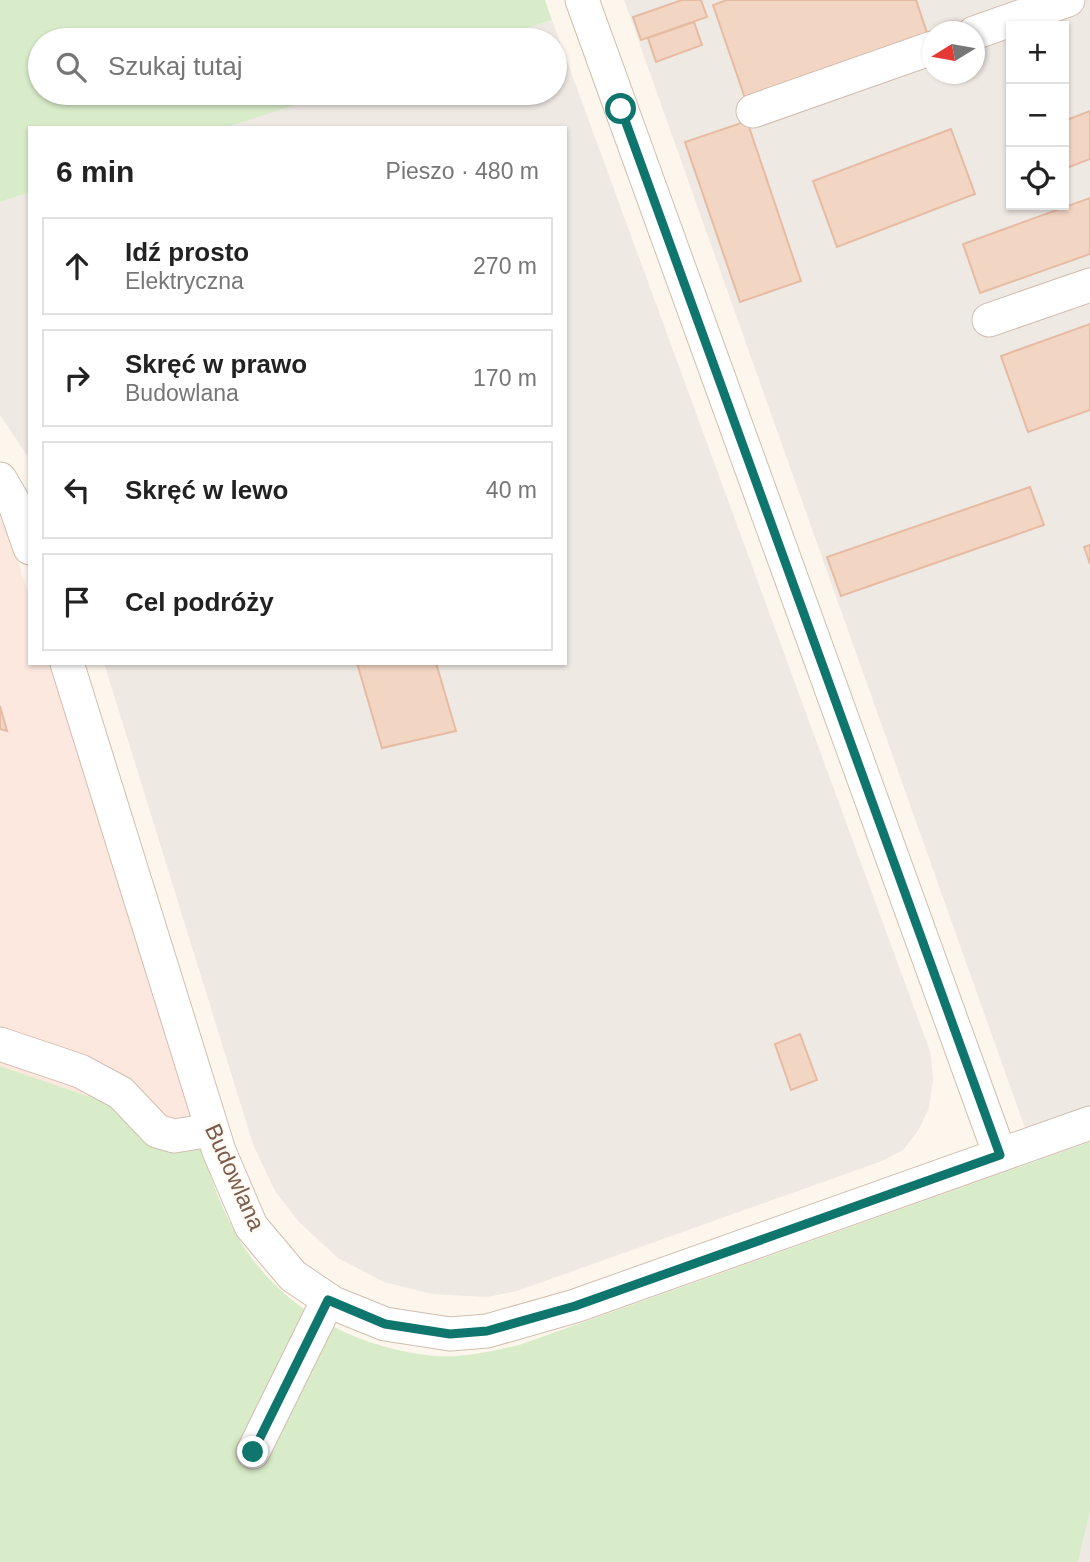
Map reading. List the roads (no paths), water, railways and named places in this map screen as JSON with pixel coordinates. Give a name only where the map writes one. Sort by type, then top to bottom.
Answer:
[{"type":"street","points":[[582,0],[1000,1155]]},
{"type":"street","points":[[985,29],[1068,0]]},
{"type":"street","points":[[753,111],[922,52]]},
{"type":"street","points":[[989,320],[1090,285]]},
{"type":"street","points":[[0,479],[15,505],[28,542]]},
{"type":"street","name":"Budowlana","points":[[68,665],[219,1151],[251,1226],[293,1276],[328,1300],[385,1324],[450,1334],[487,1331],[575,1306],[1090,1124]]},
{"type":"street","points":[[0,1044],[80,1070],[121,1093],[157,1131],[174,1136],[212,1130]]},
{"type":"street","points":[[253,1452],[328,1300]]}]
